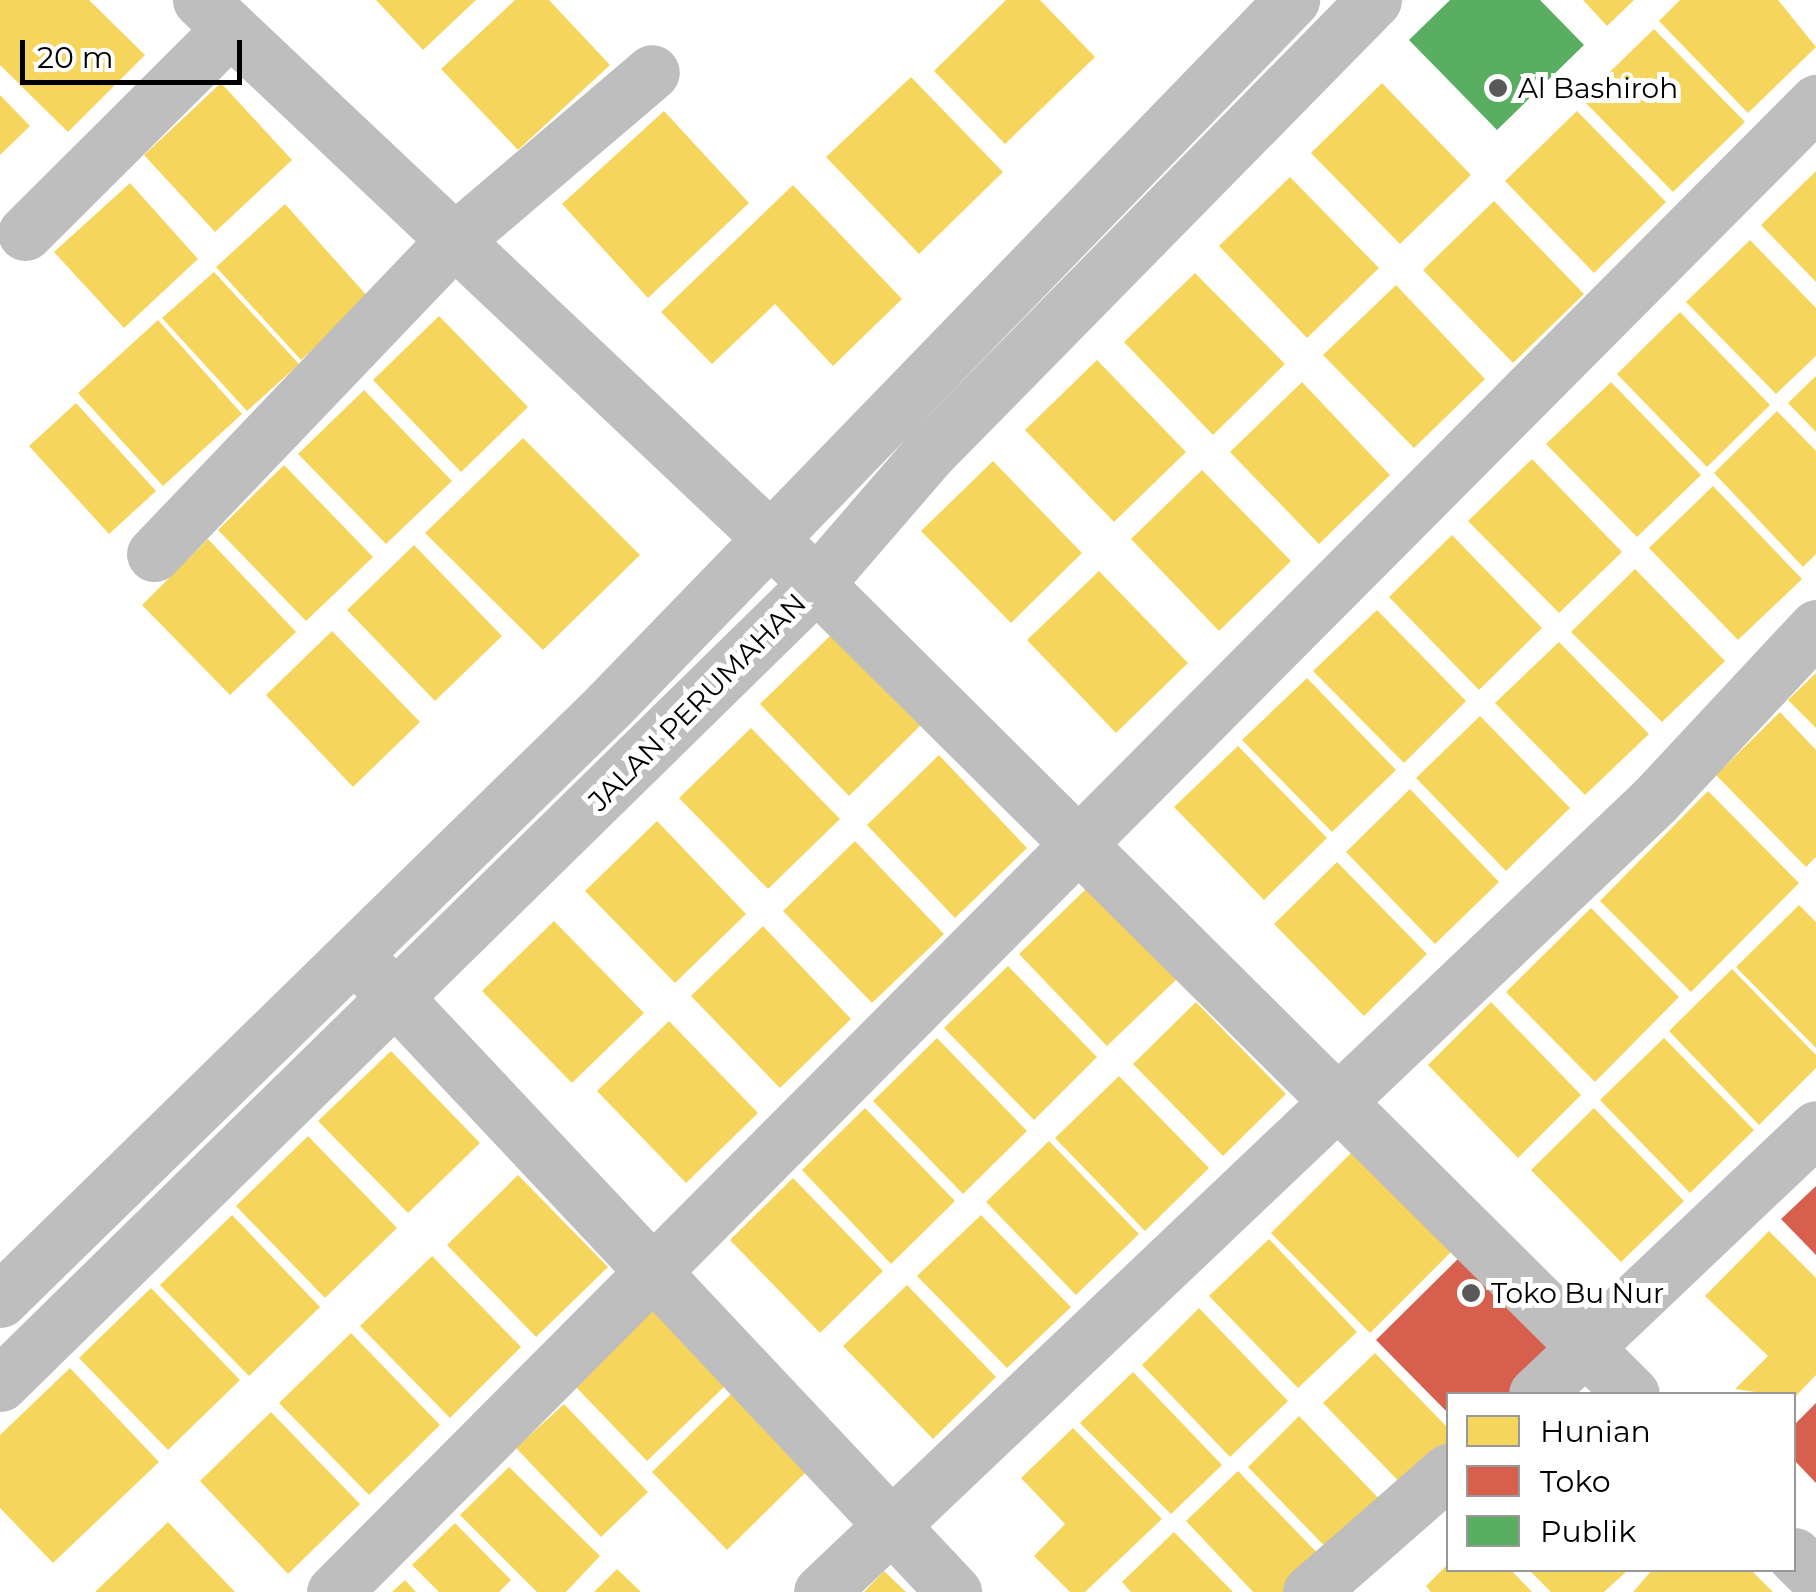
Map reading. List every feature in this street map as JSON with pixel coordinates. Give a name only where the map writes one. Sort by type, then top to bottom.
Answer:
[{"type":"street","points":[[0,1300],[771,538],[1292,0]]},
{"type":"street","name":"JALAN PERUMAHAN","points":[[0,1384],[399,1000],[815,585],[1052,330],[1374,0]]},
{"type":"street","points":[[25,233],[214,15],[450,244],[771,538],[1076,851],[1336,1097],[1630,1392]]},
{"type":"street","points":[[154,554],[450,244],[652,72]]},
{"type":"street","points":[[334,1592],[1076,851],[1816,102]]},
{"type":"street","points":[[1012,293],[1052,330]]},
{"type":"street","points":[[821,1592],[1336,1097],[1654,801],[1816,626]]},
{"type":"street","points":[[353,953],[954,1592]]},
{"type":"street","points":[[1538,1392],[1587,1350],[1816,1128]]},
{"type":"street","points":[[1310,1592],[1446,1473]]},
{"type":"street","points":[[1796,1556],[1816,1577]]},
{"type":"building: Hunian","points":[[0,0],[89,0],[145,55],[68,132],[0,65]]},
{"type":"building: Hunian","points":[[376,0],[476,0],[423,50]]},
{"type":"building: Hunian","points":[[515,0],[549,0],[610,65],[518,150],[441,69]]},
{"type":"building: Hunian","points":[[1006,0],[1040,0],[1095,57],[1005,144],[934,71]]},
{"type":"building: Hunian","points":[[1583,0],[1634,0],[1607,26]]},
{"type":"building: Hunian","points":[[1680,0],[1778,0],[1816,47],[1748,113],[1659,21]]},
{"type":"building: Hunian","points":[[1654,29],[1745,122],[1673,192],[1582,99]]},
{"type":"building: Hunian","points":[[911,77],[1003,172],[919,254],[826,157]]},
{"type":"building: Hunian","points":[[221,83],[292,160],[215,232],[144,155]]},
{"type":"building: Hunian","points":[[1382,83],[1471,175],[1400,244],[1311,153]]},
{"type":"building: Hunian","points":[[0,95],[30,126],[0,155]]},
{"type":"building: Hunian","points":[[664,111],[749,203],[648,298],[562,204]]},
{"type":"building: Hunian","points":[[1577,111],[1666,202],[1594,273],[1505,181]]},
{"type":"building: Hunian","points":[[1816,171],[1816,282],[1761,225]]},
{"type":"building: Hunian","points":[[1290,177],[1379,268],[1307,338],[1219,246]]},
{"type":"building: Hunian","points":[[130,183],[198,259],[124,328],[54,252]]},
{"type":"building: Hunian","points":[[793,185],[902,299],[833,366],[775,304],[712,364],[661,312]]},
{"type":"building: Hunian","points":[[1494,201],[1584,294],[1513,363],[1423,270]]},
{"type":"building: Hunian","points":[[285,204],[369,298],[301,360],[216,267]]},
{"type":"building: Hunian","points":[[1750,240],[1816,308],[1816,356],[1776,394],[1686,302]]},
{"type":"building: Hunian","points":[[214,272],[299,364],[247,411],[162,318]]},
{"type":"building: Hunian","points":[[1195,273],[1285,364],[1213,435],[1124,342]]},
{"type":"building: Hunian","points":[[1396,285],[1485,379],[1414,448],[1323,355]]},
{"type":"building: Hunian","points":[[1680,312],[1770,405],[1707,467],[1617,374]]},
{"type":"building: Hunian","points":[[439,316],[528,407],[461,472],[373,380]]},
{"type":"building: Hunian","points":[[158,320],[242,414],[163,486],[78,393]]},
{"type":"building: Hunian","points":[[1097,360],[1186,452],[1114,522],[1025,430]]},
{"type":"building: Hunian","points":[[1816,376],[1816,432],[1788,403]]},
{"type":"building: Hunian","points":[[1302,382],[1390,475],[1319,544],[1230,452]]},
{"type":"building: Hunian","points":[[1611,382],[1701,475],[1637,537],[1546,444]]},
{"type":"building: Hunian","points":[[364,390],[452,481],[386,544],[298,454]]},
{"type":"building: Hunian","points":[[76,403],[156,491],[109,534],[29,446]]},
{"type":"building: Hunian","points":[[1777,411],[1816,451],[1816,554],[1803,567],[1714,473]]},
{"type":"building: Hunian","points":[[523,438],[640,555],[543,650],[425,533]]},
{"type":"building: Hunian","points":[[1532,459],[1622,552],[1559,613],[1468,521]]},
{"type":"building: Hunian","points":[[993,461],[1082,553],[1011,623],[921,531]]},
{"type":"building: Hunian","points":[[284,465],[373,557],[306,621],[218,530]]},
{"type":"building: Hunian","points":[[1202,470],[1291,561],[1219,631],[1131,539]]},
{"type":"building: Hunian","points":[[1713,486],[1802,579],[1738,640],[1649,548]]},
{"type":"building: Hunian","points":[[1452,535],[1542,628],[1479,690],[1389,597]]},
{"type":"building: Hunian","points":[[208,539],[296,632],[230,695],[142,605]]},
{"type":"building: Hunian","points":[[414,545],[502,636],[435,701],[347,610]]},
{"type":"building: Hunian","points":[[1635,569],[1725,661],[1662,722],[1571,632]]},
{"type":"building: Hunian","points":[[1099,571],[1188,663],[1116,733],[1027,640]]},
{"type":"building: Hunian","points":[[1377,610],[1466,701],[1404,763],[1313,671]]},
{"type":"building: Hunian","points":[[332,631],[420,722],[353,787],[266,695]]},
{"type":"building: Hunian","points":[[832,634],[921,725],[849,796],[760,704]]},
{"type":"building: Hunian","points":[[1559,642],[1649,734],[1585,795],[1495,703]]},
{"type":"building: Hunian","points":[[1816,673],[1816,728],[1788,700]]},
{"type":"building: Hunian","points":[[1307,678],[1396,770],[1332,832],[1242,740]]},
{"type":"building: Hunian","points":[[1780,712],[1816,750],[1816,857],[1806,867],[1716,775]]},
{"type":"building: Hunian","points":[[1480,716],[1570,808],[1506,871],[1416,778]]},
{"type":"building: Hunian","points":[[751,728],[840,819],[768,889],[679,798]]},
{"type":"building: Hunian","points":[[1238,746],[1327,838],[1264,900],[1174,807]]},
{"type":"building: Hunian","points":[[939,755],[1027,848],[955,918],[867,825]]},
{"type":"building: Hunian","points":[[1410,789],[1499,882],[1435,944],[1346,852]]},
{"type":"building: Hunian","points":[[1708,791],[1799,883],[1691,992],[1600,901]]},
{"type":"building: Hunian","points":[[657,821],[746,914],[675,983],[585,891]]},
{"type":"building: Hunian","points":[[855,841],[944,934],[872,1003],[783,911]]},
{"type":"building: Hunian","points":[[1337,862],[1427,954],[1364,1016],[1274,924]]},
{"type":"building: Hunian","points":[[1091,884],[1180,976],[1107,1046],[1019,954]]},
{"type":"building: Hunian","points":[[1799,905],[1816,922],[1816,1048],[1736,967]]},
{"type":"building: Hunian","points":[[1591,908],[1679,997],[1595,1082],[1506,992]]},
{"type":"building: Hunian","points":[[554,921],[644,1013],[572,1083],[482,991]]},
{"type":"building: Hunian","points":[[763,926],[851,1019],[780,1088],[691,996]]},
{"type":"building: Hunian","points":[[1008,966],[1097,1057],[1034,1120],[944,1028]]},
{"type":"building: Hunian","points":[[1732,969],[1816,1055],[1816,1068],[1759,1125],[1669,1031]]},
{"type":"building: Hunian","points":[[1196,1002],[1286,1094],[1223,1156],[1133,1064]]},
{"type":"building: Hunian","points":[[1491,1002],[1581,1095],[1518,1158],[1428,1065]]},
{"type":"building: Hunian","points":[[669,1021],[758,1113],[686,1183],[597,1091]]},
{"type":"building: Hunian","points":[[937,1038],[1027,1131],[963,1194],[873,1101]]},
{"type":"building: Hunian","points":[[1664,1038],[1754,1130],[1690,1193],[1600,1100]]},
{"type":"building: Hunian","points":[[391,1051],[480,1143],[408,1213],[318,1121]]},
{"type":"building: Hunian","points":[[1119,1076],[1209,1168],[1145,1231],[1055,1138]]},
{"type":"building: Hunian","points":[[865,1108],[955,1201],[891,1264],[802,1170]]},
{"type":"building: Hunian","points":[[1594,1108],[1684,1201],[1621,1262],[1531,1170]]},
{"type":"building: Hunian","points":[[308,1136],[397,1228],[325,1298],[236,1206]]},
{"type":"building: Hunian","points":[[1365,1139],[1464,1239],[1370,1333],[1271,1233]]},
{"type":"building: Hunian","points":[[1049,1141],[1139,1234],[1076,1295],[986,1202]]},
{"type":"building: Hunian","points":[[518,1175],[608,1267],[536,1337],[447,1245]]},
{"type":"building: Hunian","points":[[793,1178],[883,1271],[820,1333],[730,1240]]},
{"type":"building: Hunian","points":[[232,1215],[320,1307],[249,1376],[160,1285]]},
{"type":"building: Hunian","points":[[981,1215],[1071,1307],[1007,1368],[917,1276]]},
{"type":"building: Hunian","points":[[1769,1231],[1816,1278],[1816,1375],[1796,1396],[1796,1392],[1735,1389],[1768,1356],[1705,1296]]},
{"type":"building: Hunian","points":[[1269,1239],[1357,1332],[1298,1388],[1209,1296]]},
{"type":"building: Hunian","points":[[432,1256],[521,1347],[450,1418],[360,1326]]},
{"type":"building: Hunian","points":[[907,1285],[996,1377],[933,1439],[843,1346]]},
{"type":"building: Hunian","points":[[151,1288],[240,1380],[168,1450],[79,1358]]},
{"type":"building: Hunian","points":[[1199,1308],[1288,1401],[1230,1457],[1142,1365]]},
{"type":"building: Hunian","points":[[653,1311],[725,1386],[647,1461],[574,1385]]},
{"type":"building: Hunian","points":[[351,1333],[440,1425],[369,1495],[279,1403]]},
{"type":"building: Hunian","points":[[1375,1353],[1446,1426],[1446,1461],[1412,1495],[1323,1403]]},
{"type":"building: Hunian","points":[[70,1368],[159,1462],[53,1563],[0,1508],[0,1435]]},
{"type":"building: Hunian","points":[[1133,1372],[1222,1465],[1171,1514],[1080,1423]]},
{"type":"building: Hunian","points":[[735,1390],[810,1468],[727,1550],[652,1472]]},
{"type":"building: Hunian","points":[[564,1404],[648,1492],[601,1537],[516,1448]]},
{"type":"building: Hunian","points":[[271,1412],[360,1504],[288,1574],[200,1481]]},
{"type":"building: Hunian","points":[[1299,1416],[1388,1508],[1337,1559],[1248,1467]]},
{"type":"building: Hunian","points":[[1073,1428],[1162,1519],[1085,1592],[1070,1592],[1034,1556],[1065,1524],[1021,1478]]},
{"type":"building: Hunian","points":[[509,1467],[600,1556],[566,1592],[537,1592],[460,1515]]},
{"type":"building: Hunian","points":[[1238,1471],[1327,1563],[1296,1592],[1253,1592],[1186,1521]]},
{"type":"building: Hunian","points":[[168,1522],[235,1592],[95,1592]]},
{"type":"building: Hunian","points":[[455,1523],[511,1580],[499,1592],[439,1592],[412,1565]]},
{"type":"building: Hunian","points":[[1174,1532],[1233,1592],[1131,1592],[1122,1582]]},
{"type":"building: Hunian","points":[[1446,1566],[1446,1572],[1513,1572],[1532,1592],[1431,1592],[1426,1586]]},
{"type":"building: Hunian","points":[[617,1569],[641,1592],[594,1592]]},
{"type":"building: Hunian","points":[[884,1571],[906,1592],[864,1592]]},
{"type":"building: Hunian","points":[[1531,1572],[1626,1572],[1604,1592],[1551,1592]]},
{"type":"building: Hunian","points":[[1650,1572],[1753,1572],[1773,1592],[1633,1592]]},
{"type":"building: Hunian","points":[[405,1580],[416,1592],[392,1592]]},
{"type":"building: Toko","points":[[1816,1186],[1816,1255],[1781,1219]]},
{"type":"building: Toko","name":"Toko Bu Nur","points":[[1471,1246],[1570,1345],[1522,1392],[1446,1392],[1446,1411],[1376,1340]]},
{"type":"building: Toko","points":[[1816,1403],[1816,1483],[1796,1462],[1796,1423]]},
{"type":"building: Publik","name":"Al Bashiroh","points":[[1450,0],[1540,0],[1584,45],[1497,130],[1409,40]]},
{"type":"place","name":"Al Bashiroh","points":[[1498,88]]},
{"type":"place","name":"Toko Bu Nur","points":[[1471,1293]]}]
